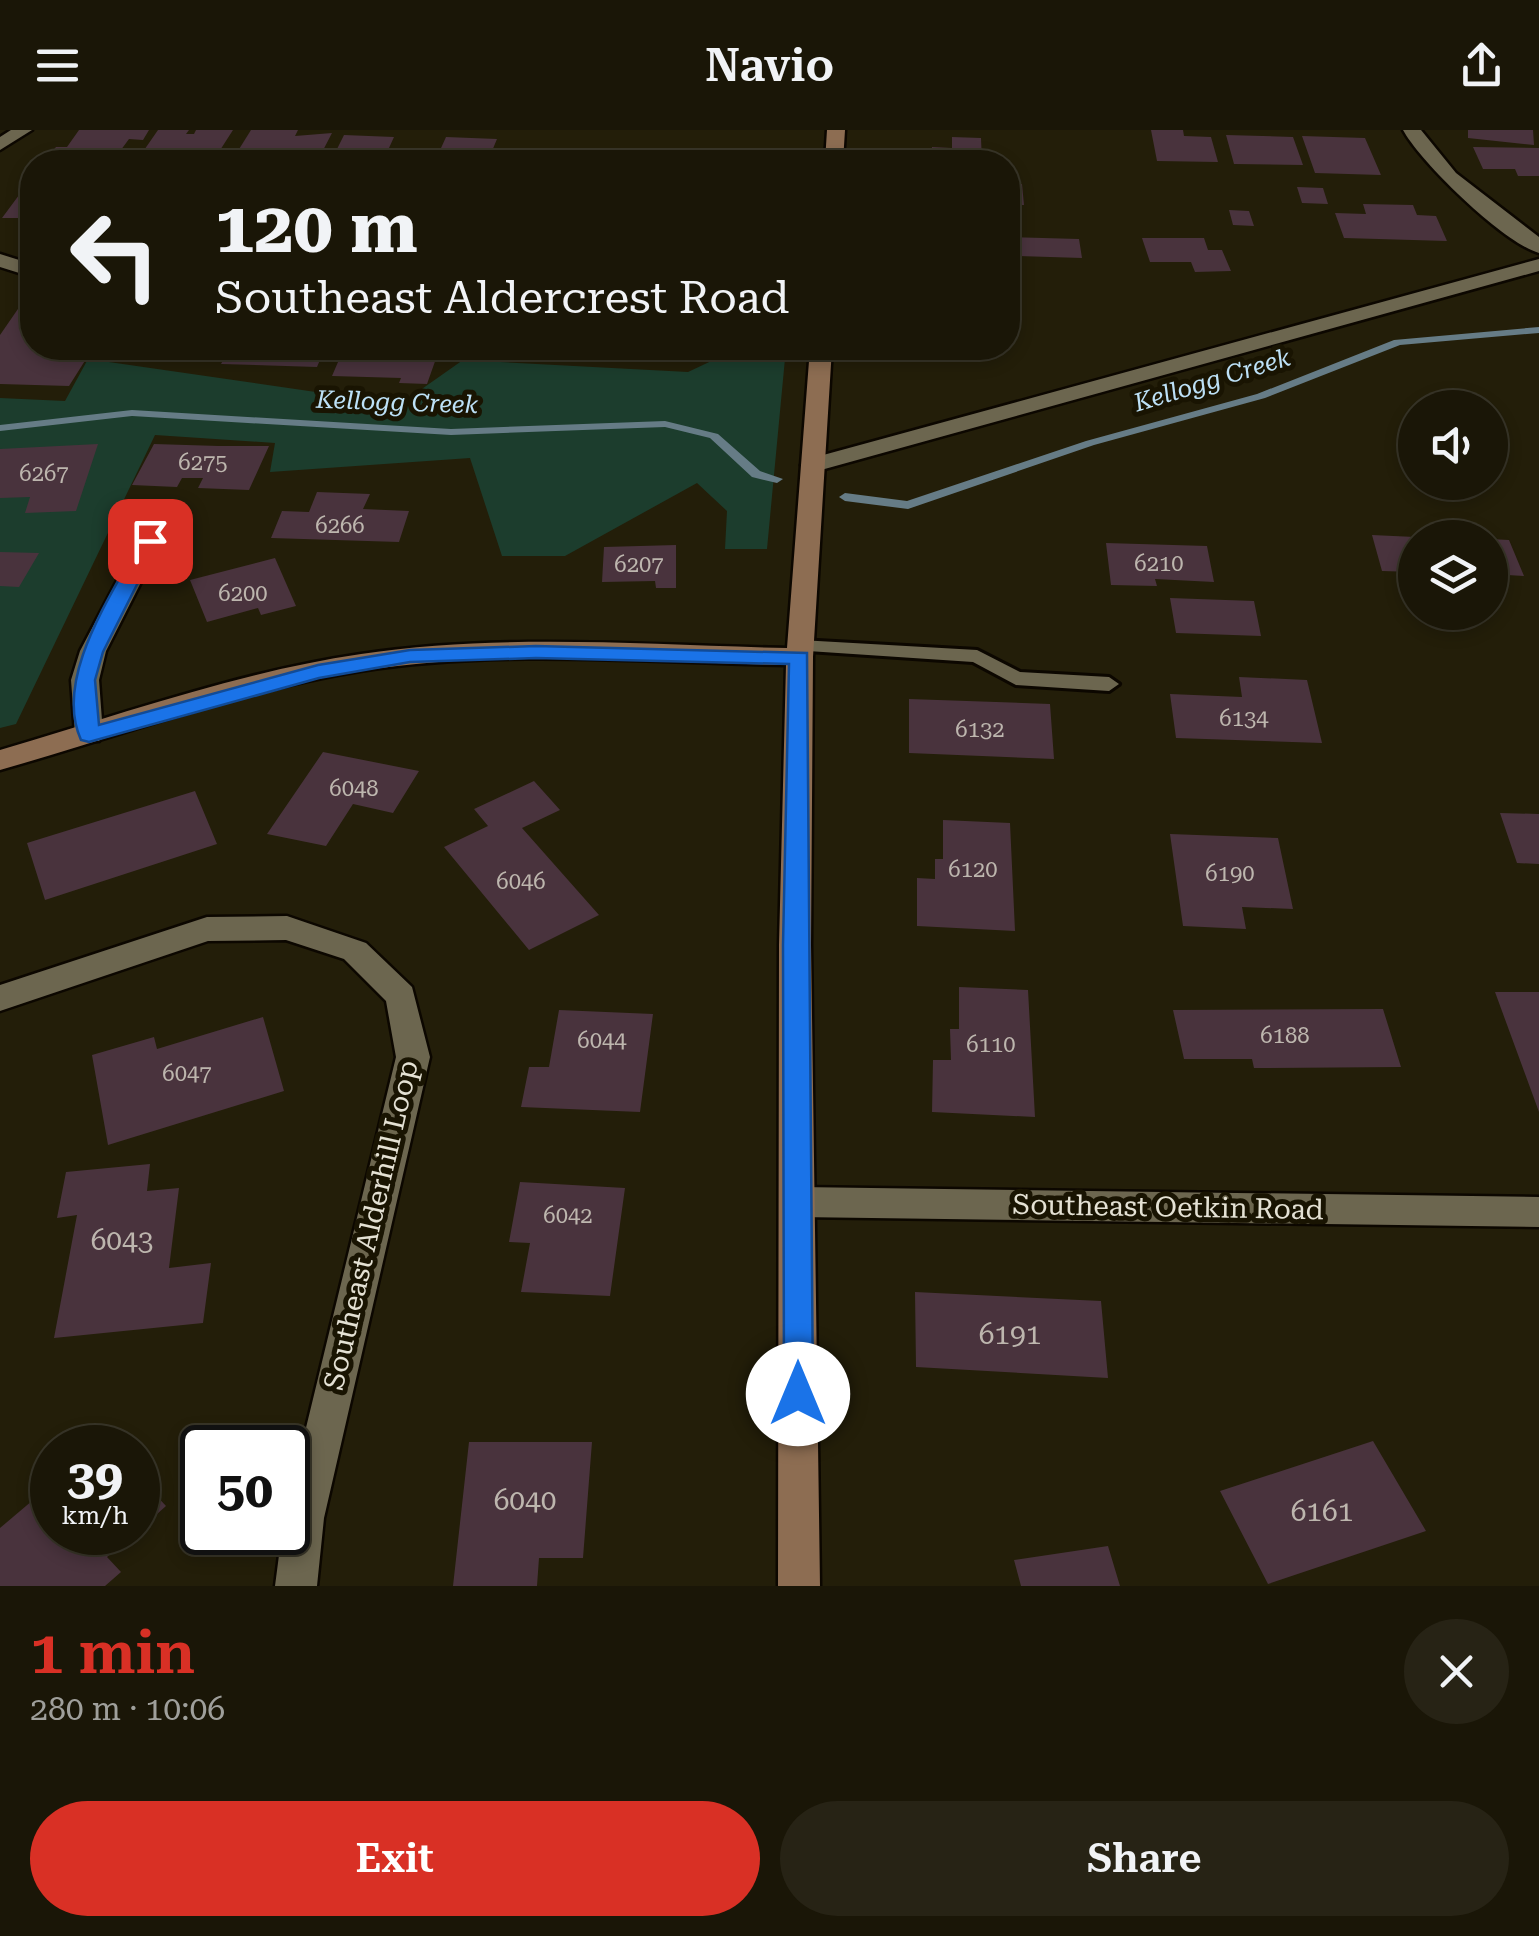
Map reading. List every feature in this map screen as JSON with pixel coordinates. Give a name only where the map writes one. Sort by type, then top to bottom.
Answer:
[{"type":"main road","points":[[799,1586],[794,945],[800,652],[820,360]]},
{"type":"main road","points":[[0,760],[318,672],[410,656],[800,652]]},
{"type":"street","points":[[0,146],[23,130]]},
{"type":"street","points":[[1412,130],[1425,153],[1442,169],[1539,247]]},
{"type":"street","points":[[812,465],[1539,266]]},
{"type":"street","points":[[89,734],[85,680],[93,652],[150,541]]},
{"type":"street","name":"Southeast Alderhill Loop","points":[[0,998],[207,929],[287,928],[355,951],[401,996],[413,1057],[304,1518],[296,1586]]},
{"type":"street","name":"Southeast Oetkin Road","points":[[798,1202],[1539,1212]]},
{"type":"lane","points":[[800,652],[977,656],[1016,678],[1110,684]]},
{"type":"green space","points":[[87,360],[357,398],[409,398],[463,360],[688,372],[714,360],[785,360],[767,549],[725,549],[727,511],[697,483],[565,556],[502,556],[470,458],[270,472],[275,443],[155,435],[16,724],[0,728],[0,398],[65,401]]},
{"type":"building","points":[[79,130],[149,130],[143,140],[129,139],[121,150],[54,150],[67,147]]},
{"type":"building","points":[[158,130],[189,130],[186,134],[194,134],[196,130],[233,130],[220,150],[144,150]]},
{"type":"building","points":[[251,130],[298,130],[295,136],[332,133],[323,150],[238,150]]},
{"type":"building","points":[[1151,130],[1183,130],[1184,136],[1211,137],[1218,162],[1157,161]]},
{"type":"building","points":[[1468,130],[1533,130],[1534,145],[1468,138]]},
{"type":"building","points":[[344,135],[394,137],[389,148],[431,148],[430,150],[337,149]]},
{"type":"building","points":[[1226,135],[1293,137],[1303,165],[1234,164]]},
{"type":"building","points":[[1302,136],[1365,138],[1381,175],[1315,173]]},
{"type":"building","points":[[446,137],[497,139],[492,150],[440,150]]},
{"type":"building","points":[[952,137],[981,138],[982,150],[932,150],[952,148]]},
{"type":"building","points":[[1473,147],[1539,148],[1539,176],[1518,176],[1515,169],[1483,169]]},
{"type":"building","points":[[1020,184],[1022,184],[1024,205],[1020,205]]},
{"type":"building","points":[[1297,187],[1323,188],[1328,204],[1302,203]]},
{"type":"building","points":[[20,194],[20,218],[2,218]]},
{"type":"building","points":[[1363,204],[1413,205],[1417,215],[1436,216],[1447,241],[1344,238],[1335,213],[1366,214]]},
{"type":"building","points":[[1229,210],[1249,211],[1254,226],[1233,225]]},
{"type":"building","points":[[1020,237],[1079,239],[1082,258],[1020,256]]},
{"type":"building","points":[[1142,238],[1204,238],[1208,250],[1222,250],[1231,271],[1195,272],[1191,262],[1150,262]]},
{"type":"building","points":[[20,306],[20,360],[85,360],[69,386],[0,384],[0,335]]},
{"type":"building","points":[[223,360],[320,360],[317,367],[221,364]]},
{"type":"building","points":[[339,360],[436,360],[427,384],[399,383],[401,378],[332,376]]},
{"type":"building","points":[[98,444],[76,511],[25,513],[30,497],[0,498],[0,449]]},
{"type":"building","points":[[154,444],[269,446],[249,490],[198,488],[203,478],[182,478],[177,487],[132,485]]},
{"type":"building","points":[[317,492],[370,494],[363,509],[409,511],[399,542],[271,538],[282,511],[309,512]]},
{"type":"building","points":[[1372,535],[1398,536],[1398,571],[1382,571]]},
{"type":"building","points":[[1508,540],[1509,540],[1524,576],[1508,575]]},
{"type":"building","points":[[1106,543],[1207,546],[1214,582],[1155,579],[1157,586],[1111,585]]},
{"type":"building","points":[[676,545],[676,588],[656,588],[655,581],[602,582],[604,547]]},
{"type":"building","points":[[0,552],[39,553],[19,587],[0,586]]},
{"type":"building","points":[[275,558],[296,606],[261,615],[258,608],[207,622],[190,580]]},
{"type":"building","points":[[1170,598],[1254,601],[1261,636],[1176,633]]},
{"type":"building","points":[[1239,677],[1307,680],[1322,743],[1176,738],[1170,694],[1242,697]]},
{"type":"building","points":[[909,699],[1050,704],[1054,759],[909,753]]},
{"type":"building","points":[[323,752],[419,771],[393,813],[353,804],[326,846],[267,834]]},
{"type":"building","points":[[534,781],[560,810],[522,828],[599,915],[529,950],[444,847],[488,826],[474,809]]},
{"type":"building","points":[[195,791],[217,844],[45,900],[27,843]]},
{"type":"building","points":[[1500,813],[1539,814],[1539,864],[1517,863]]},
{"type":"building","points":[[943,820],[1010,823],[1015,931],[917,926],[917,878],[935,879],[935,859],[943,859]]},
{"type":"building","points":[[1170,834],[1278,838],[1293,909],[1242,907],[1246,929],[1183,926]]},
{"type":"building","points":[[959,987],[1028,990],[1035,1117],[932,1112],[933,1060],[951,1060],[950,1029],[959,1029]]},
{"type":"building","points":[[1495,992],[1539,992],[1539,1112]]},
{"type":"building","points":[[1383,1009],[1401,1067],[1254,1068],[1252,1059],[1184,1059],[1173,1010]]},
{"type":"building","points":[[559,1010],[653,1014],[640,1112],[521,1107],[529,1067],[549,1067]]},
{"type":"building","points":[[263,1017],[284,1091],[108,1145],[92,1055],[154,1037],[157,1049]]},
{"type":"building","points":[[150,1164],[147,1191],[179,1188],[169,1268],[211,1263],[203,1323],[54,1338],[77,1215],[57,1218],[66,1172]]},
{"type":"building","points":[[520,1182],[625,1188],[610,1296],[521,1292],[530,1243],[509,1242]]},
{"type":"building","points":[[915,1292],[1101,1301],[1108,1378],[916,1367]]},
{"type":"building","points":[[1373,1441],[1426,1531],[1268,1584],[1220,1491]]},
{"type":"building","points":[[469,1442],[592,1442],[583,1558],[539,1558],[537,1586],[453,1586]]},
{"type":"building","points":[[30,1503],[30,1555],[109,1555],[107,1557],[121,1572],[105,1586],[0,1586],[0,1528]]},
{"type":"building","points":[[1108,1546],[1120,1586],[1021,1586],[1014,1560]]},
{"type":"waterway","name":"Kellogg Creek","points":[[845,497],[908,505],[1090,443],[1261,396],[1398,342],[1539,330]]},
{"type":"waterway","name":"Kellogg Creek","points":[[0,428],[132,413],[451,432],[665,424],[714,436],[756,474],[777,479]]},
{"type":"route","points":[[150,541],[93,652],[85,680],[89,734],[318,672],[410,656],[536,652],[800,657],[794,945],[798,1394]]}]
